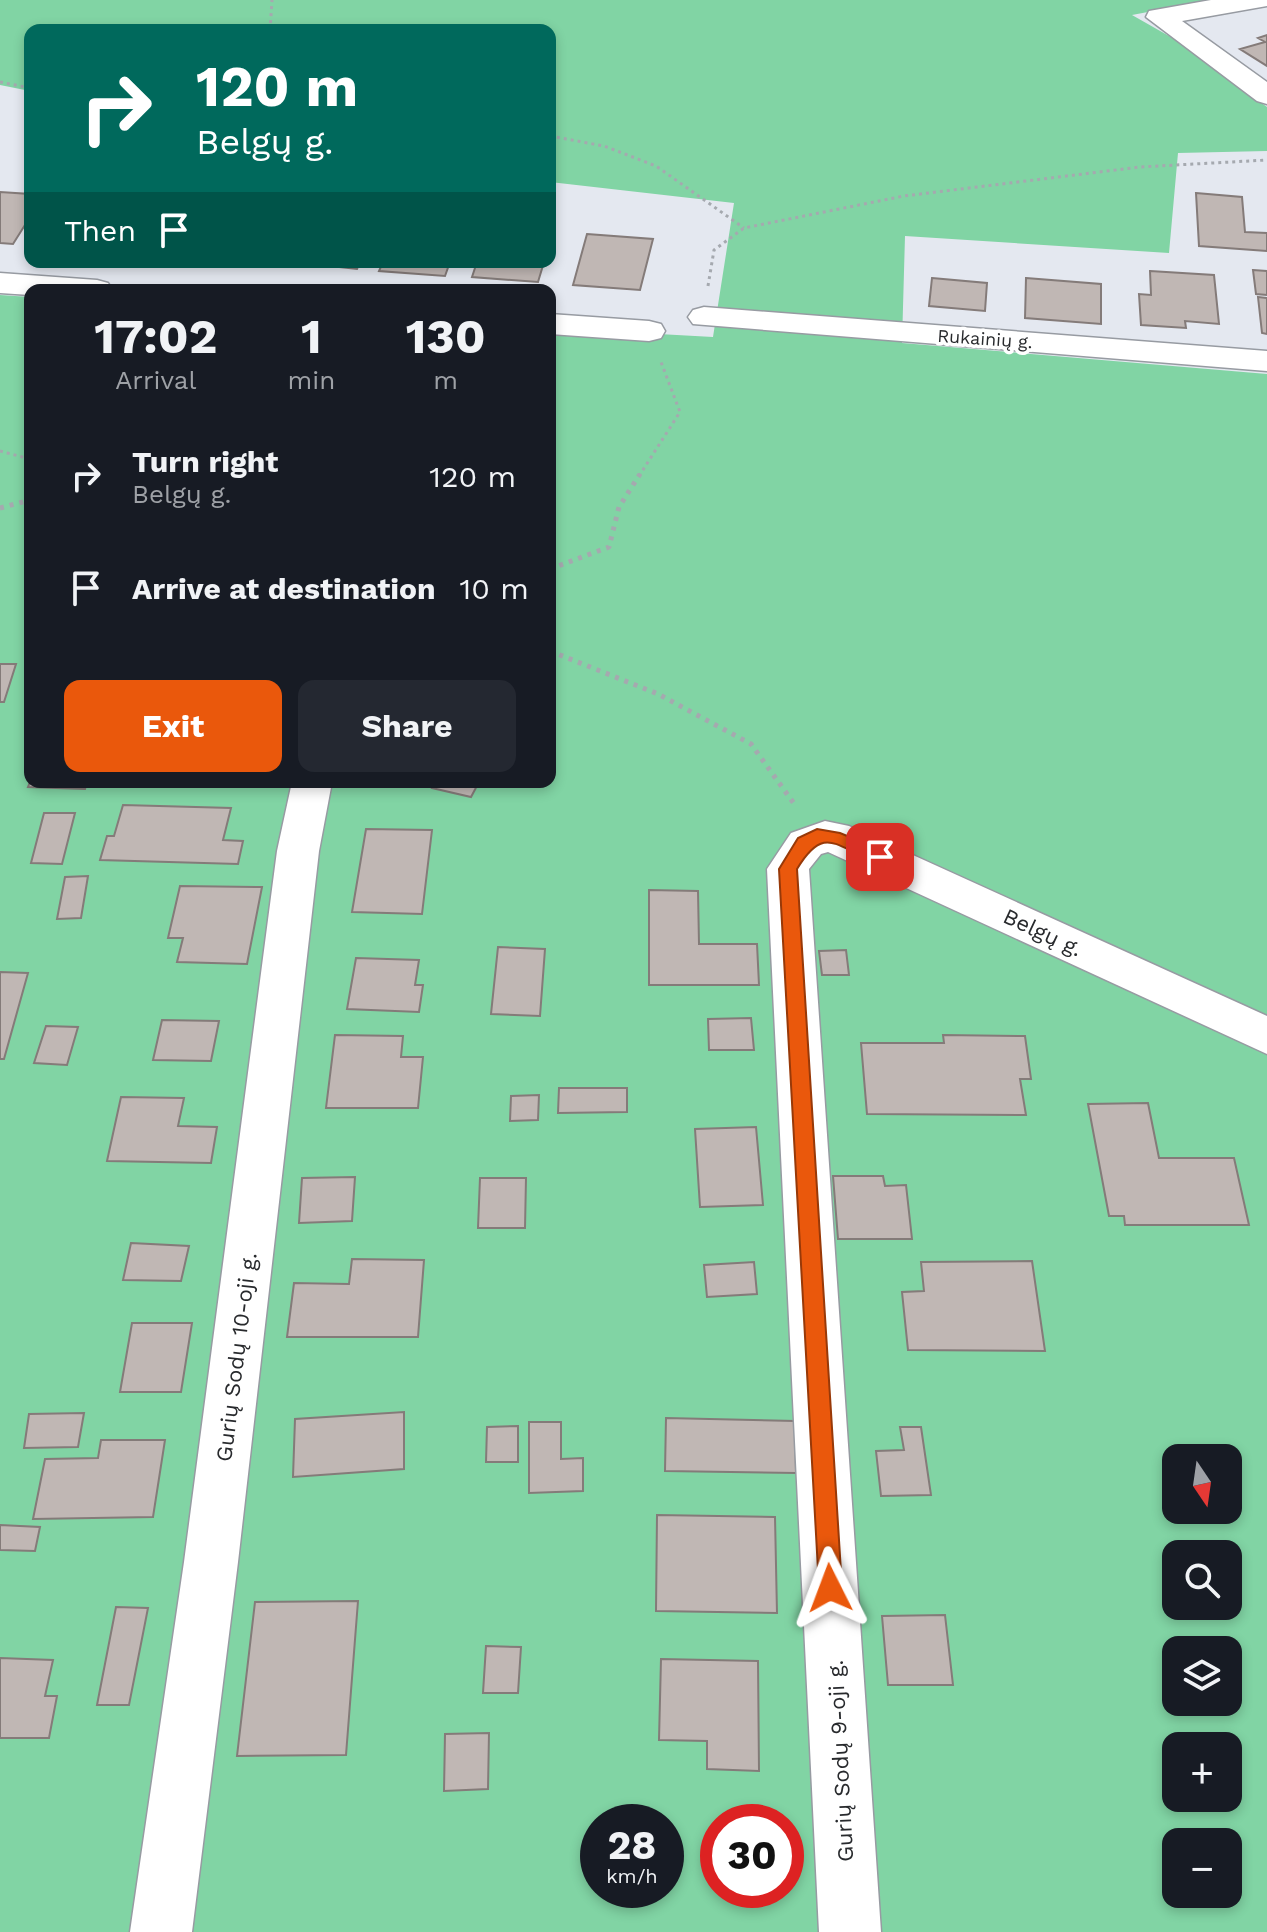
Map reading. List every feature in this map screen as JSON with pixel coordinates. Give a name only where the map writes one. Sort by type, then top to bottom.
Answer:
[{"type":"street","points":[[1258,0],[1159,17],[1267,95]]},
{"type":"street","points":[[0,283],[24,285]]},
{"type":"street","name":"Rukainių g.","points":[[704,317],[1267,361]]},
{"type":"street","points":[[556,324],[649,331]]},
{"type":"street","name":"Gurių Sodų 10-oji g.","points":[[161,1932],[211,1562],[298,851],[311,788]]},
{"type":"street","name":"Belgų g.","points":[[817,835],[852,844],[1267,1036]]},
{"type":"street","name":"Gurių Sodų 9-oji g.","points":[[817,835],[804,842],[788,869],[850,1932]]},
{"type":"path","points":[[270,24],[272,0]]},
{"type":"path","points":[[0,82],[24,87]]},
{"type":"path","points":[[556,137],[604,146],[656,166],[744,228]]},
{"type":"path","points":[[704,317],[714,250],[744,228],[904,196],[1140,167],[1267,160]]},
{"type":"path","points":[[556,567],[609,547],[619,507],[680,412],[649,331]]},
{"type":"path","points":[[0,451],[24,457]]},
{"type":"path","points":[[0,508],[24,502]]},
{"type":"path","points":[[556,653],[658,694],[751,744],[817,835]]},
{"type":"green space","points":[[0,0],[1211,0],[1132,15],[1176,40],[1267,107],[1267,151],[1178,153],[1169,253],[905,236],[902,343],[1267,374],[1267,1932],[0,1932],[0,295],[24,297],[24,788],[556,788],[556,328],[713,337],[734,203],[556,183],[556,24],[24,24],[24,90],[0,85]]},
{"type":"building","points":[[1267,35],[1267,66],[1240,49],[1265,42],[1258,38]]},
{"type":"building","points":[[0,192],[24,194],[24,227],[13,244],[0,243]]},
{"type":"building","points":[[1196,193],[1242,197],[1245,232],[1267,233],[1267,251],[1199,246]]},
{"type":"building","points":[[587,234],[653,239],[640,290],[573,285]]},
{"type":"building","points":[[380,268],[448,268],[445,276],[379,271]]},
{"type":"building","points":[[475,268],[542,268],[538,282],[472,277]]},
{"type":"building","points":[[1253,270],[1267,271],[1267,295],[1256,294]]},
{"type":"building","points":[[1150,271],[1214,275],[1219,324],[1185,321],[1186,328],[1141,325],[1139,294],[1151,295]]},
{"type":"building","points":[[932,278],[987,283],[985,311],[929,306]]},
{"type":"building","points":[[1026,278],[1101,284],[1101,324],[1025,318]]},
{"type":"building","points":[[1258,297],[1267,298],[1267,334],[1262,333]]},
{"type":"building","points":[[0,664],[16,664],[4,702],[0,702]]},
{"type":"building","points":[[432,788],[476,788],[471,797]]},
{"type":"building","points":[[123,805],[231,808],[223,840],[243,841],[238,864],[100,860],[107,836],[114,836]]},
{"type":"building","points":[[44,813],[75,813],[62,864],[31,863]]},
{"type":"building","points":[[366,829],[432,830],[422,914],[352,912]]},
{"type":"building","points":[[88,876],[81,918],[57,919],[65,877]]},
{"type":"building","points":[[180,886],[262,887],[247,964],[177,962],[183,938],[168,938]]},
{"type":"building","points":[[649,890],[698,891],[699,944],[757,944],[759,985],[649,985]]},
{"type":"building","points":[[498,947],[545,949],[540,1016],[491,1014]]},
{"type":"building","points":[[846,950],[849,975],[822,975],[819,951]]},
{"type":"building","points":[[356,958],[419,960],[415,985],[423,985],[419,1012],[347,1009]]},
{"type":"building","points":[[0,972],[28,973],[4,1059],[0,1059]]},
{"type":"building","points":[[751,1018],[754,1050],[709,1050],[708,1019]]},
{"type":"building","points":[[162,1020],[219,1021],[211,1061],[153,1060]]},
{"type":"building","points":[[46,1026],[78,1027],[67,1065],[34,1063]]},
{"type":"building","points":[[335,1035],[403,1036],[401,1057],[423,1057],[418,1108],[326,1108]]},
{"type":"building","points":[[943,1035],[1025,1036],[1031,1079],[1020,1079],[1026,1115],[867,1114],[861,1043],[944,1043]]},
{"type":"building","points":[[559,1088],[627,1088],[627,1112],[558,1113]]},
{"type":"building","points":[[539,1095],[538,1120],[510,1121],[511,1096]]},
{"type":"building","points":[[121,1097],[184,1098],[178,1126],[217,1127],[211,1163],[107,1161]]},
{"type":"building","points":[[1148,1103],[1159,1158],[1234,1158],[1249,1225],[1125,1225],[1124,1216],[1109,1216],[1088,1104]]},
{"type":"building","points":[[756,1127],[763,1205],[700,1207],[695,1129]]},
{"type":"building","points":[[833,1176],[883,1176],[885,1186],[906,1185],[912,1239],[838,1239]]},
{"type":"building","points":[[355,1177],[352,1221],[299,1223],[302,1178]]},
{"type":"building","points":[[480,1178],[526,1178],[525,1228],[478,1228]]},
{"type":"building","points":[[131,1243],[189,1246],[181,1281],[123,1280]]},
{"type":"building","points":[[352,1259],[424,1260],[418,1337],[287,1337],[294,1283],[349,1284]]},
{"type":"building","points":[[1032,1261],[1045,1351],[908,1350],[902,1292],[924,1291],[921,1262]]},
{"type":"building","points":[[754,1262],[757,1294],[707,1297],[704,1265]]},
{"type":"building","points":[[132,1323],[192,1323],[181,1392],[120,1392]]},
{"type":"building","points":[[404,1412],[404,1469],[293,1477],[295,1419]]},
{"type":"building","points":[[84,1413],[78,1447],[24,1448],[29,1414]]},
{"type":"building","points":[[666,1418],[795,1421],[796,1473],[665,1471]]},
{"type":"building","points":[[529,1422],[561,1422],[561,1459],[583,1458],[583,1491],[529,1493]]},
{"type":"building","points":[[518,1426],[518,1462],[486,1462],[487,1427]]},
{"type":"building","points":[[900,1427],[921,1427],[931,1495],[881,1496],[876,1451],[904,1450]]},
{"type":"building","points":[[101,1440],[165,1440],[153,1517],[33,1519],[45,1459],[98,1458]]},
{"type":"building","points":[[657,1515],[775,1517],[777,1613],[656,1611]]},
{"type":"building","points":[[0,1525],[40,1527],[35,1551],[0,1550]]},
{"type":"building","points":[[358,1601],[346,1755],[237,1756],[255,1602]]},
{"type":"building","points":[[116,1607],[148,1608],[129,1705],[97,1705]]},
{"type":"building","points":[[945,1615],[953,1685],[888,1685],[882,1616]]},
{"type":"building","points":[[486,1646],[521,1647],[518,1693],[483,1693]]},
{"type":"building","points":[[0,1658],[53,1660],[45,1696],[57,1696],[49,1738],[0,1738]]},
{"type":"building","points":[[661,1659],[758,1661],[759,1771],[707,1769],[707,1741],[659,1740]]},
{"type":"building","points":[[489,1733],[488,1789],[444,1791],[445,1734]]},
{"type":"route","points":[[830,1588],[788,869],[804,842],[817,835],[834,837],[880,857]]}]
